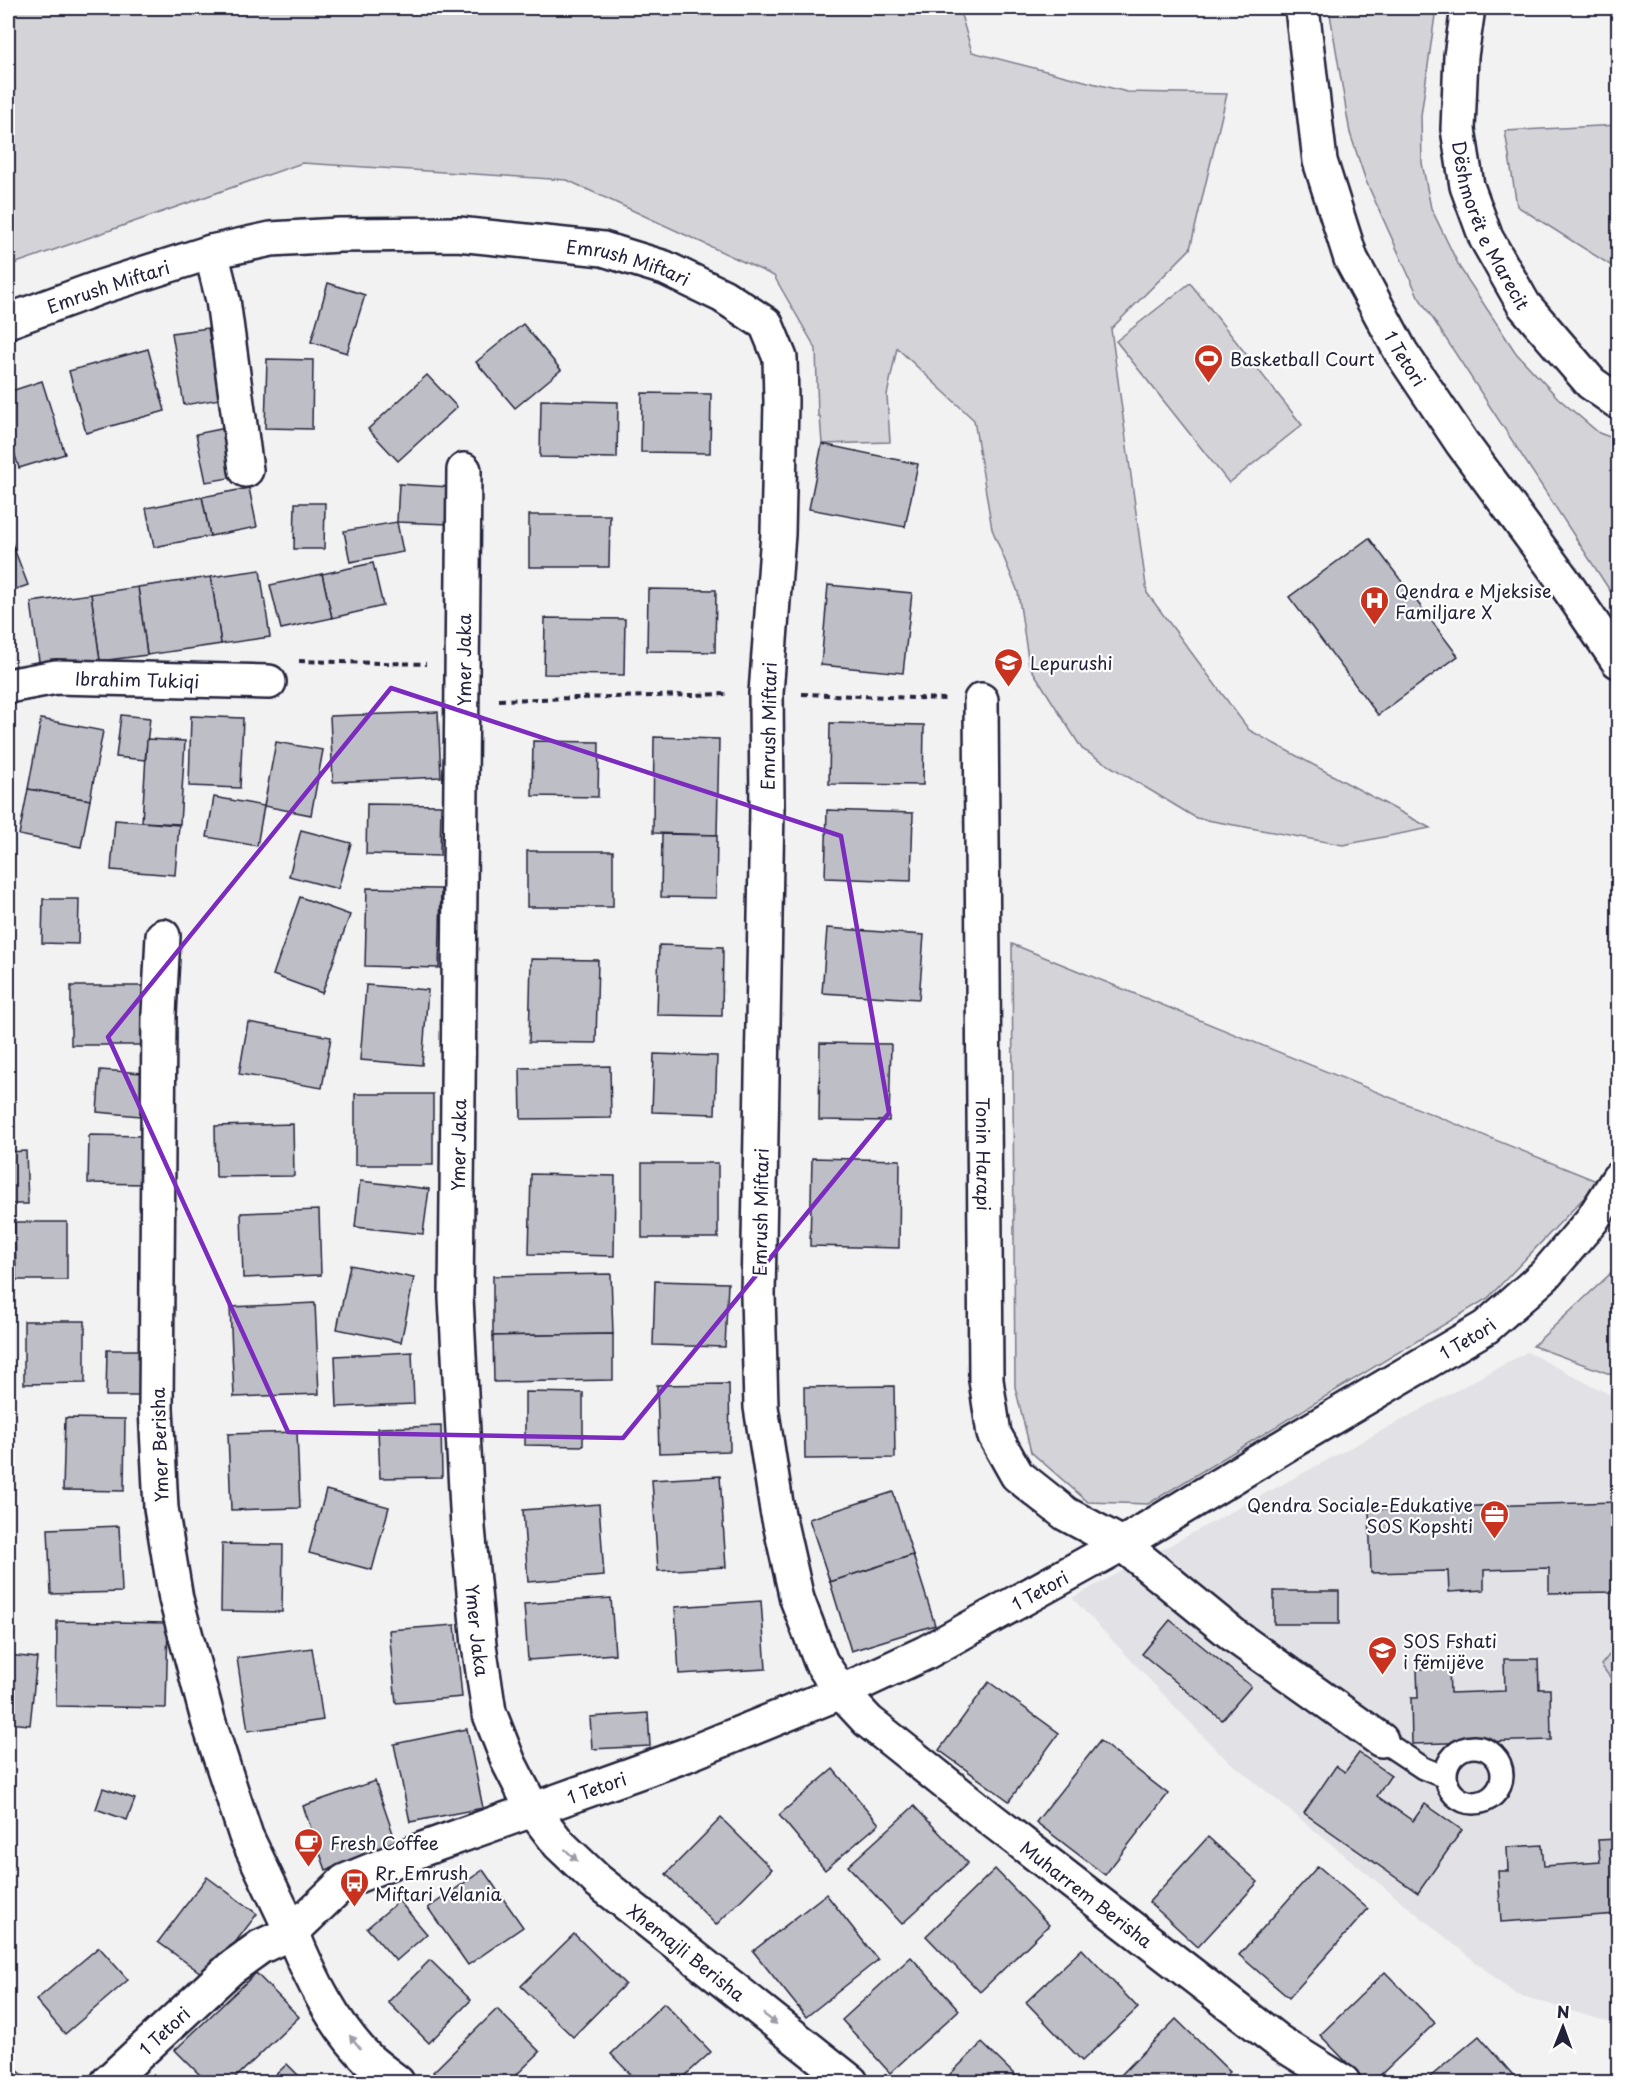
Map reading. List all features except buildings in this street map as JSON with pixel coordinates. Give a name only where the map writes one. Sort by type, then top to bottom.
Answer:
[{"type":"street","name":"1 Tetori","points":[[1302,8],[1320,161],[1351,259],[1401,352],[1462,443],[1563,580],[1618,661]]},
{"type":"street","name":"Dëshmorët e Marecit","points":[[1468,8],[1461,56],[1458,129],[1467,186],[1486,237],[1524,306],[1591,383],[1618,402]]},
{"type":"street","name":"Emrush Miftari","points":[[8,321],[101,287],[211,252],[271,239],[458,234],[603,249],[664,268],[723,296],[766,324],[780,358],[781,402],[778,534],[766,693],[767,819],[758,1296],[761,1407],[777,1510],[797,1599],[821,1662],[841,1692]]},
{"type":"street","points":[[211,252],[223,300],[246,470]]},
{"type":"street","name":"Ymer Jaka","points":[[464,470],[456,1298],[468,1528],[479,1645],[489,1712],[509,1763],[533,1810]]},
{"type":"street","name":"Ibrahim Tukiqi","points":[[8,686],[56,677],[269,682]]},
{"type":"street","name":"Tonin Harapi","points":[[981,700],[986,1380],[994,1434],[1017,1475],[1066,1514],[1122,1544]]},
{"type":"street","name":"Ymer Berisha","points":[[163,936],[159,1014],[156,1408],[161,1508],[176,1599],[209,1723],[246,1836],[304,1960],[341,2026],[368,2059],[397,2082]]},
{"type":"street","name":"1 Tetori","points":[[108,2082],[231,1968],[261,1947],[292,1932],[345,1881],[423,1849],[686,1755],[841,1692],[925,1653],[1122,1544],[1486,1327],[1545,1275],[1592,1220],[1618,1179]]},
{"type":"street","points":[[1122,1544],[1236,1637],[1381,1740]]},
{"type":"street","name":"Muharrem Berisha","points":[[841,1692],[868,1721],[997,1824],[1279,2042],[1343,2082]]},
{"type":"street","name":"Xhemajli Berisha","points":[[533,1810],[559,1844],[598,1881],[850,2082]]},
{"type":"lane","points":[[1381,1740],[1423,1768],[1445,1777]]},
{"type":"path","points":[[297,661],[463,665]]},
{"type":"path","points":[[463,701],[766,693],[981,700]]},
{"type":"highlighted area","points":[[391,688],[841,836],[889,1113],[623,1438],[288,1432],[108,1037]]},
{"type":"shaded area","points":[[8,8],[959,8],[972,52],[1127,92],[1227,94],[1190,249],[1111,329],[1147,593],[1249,730],[1430,828],[1343,845],[1196,818],[1082,749],[1029,665],[1018,592],[992,529],[974,420],[897,348],[887,395],[890,442],[822,444],[820,416],[818,416],[816,349],[774,276],[567,180],[302,163],[8,266]]},
{"type":"shaded area","points":[[1329,8],[1436,8],[1421,116],[1422,163],[1431,208],[1460,268],[1516,353],[1558,398],[1599,433],[1618,440],[1618,603],[1418,296],[1366,181],[1350,133]]},
{"type":"shaded area","points":[[1618,125],[1618,270],[1517,206],[1505,131]]},
{"type":"shaded area","name":"Basketball Court","points":[[1190,283],[1302,425],[1229,483],[1116,341]]},
{"type":"shaded area","points":[[1012,944],[1599,1182],[1488,1298],[1148,1504],[1088,1502],[1031,1452],[1015,1387]]},
{"type":"shaded area","points":[[1618,1264],[1618,1377],[1533,1346],[1608,1276]]},
{"type":"shaded area","name":"SOS Fshati i fëmijëve","points":[[1527,1352],[1618,1399],[1618,2025],[1515,1994],[1219,1753],[1072,1598]]},
{"type":"shaded area","points":[[1618,1644],[1618,1688],[1601,1665]]},
{"type":"place","name":"Basketball Court","points":[[1209,384]]},
{"type":"place","name":"Qendra e Mjeksise Familjare X","points":[[1374,626]]},
{"type":"place","name":"Lepurushi","points":[[1009,688]]},
{"type":"place","name":"Qendra Sociale-Edukative SOS Kopshti","points":[[1494,1540]]},
{"type":"place","name":"SOS Fshati i fëmijëve","points":[[1382,1676]]},
{"type":"place","name":"Fresh Coffee","points":[[309,1868]]},
{"type":"place","name":"Rr. Emrush Miftari Velania","points":[[354,1908]]}]
